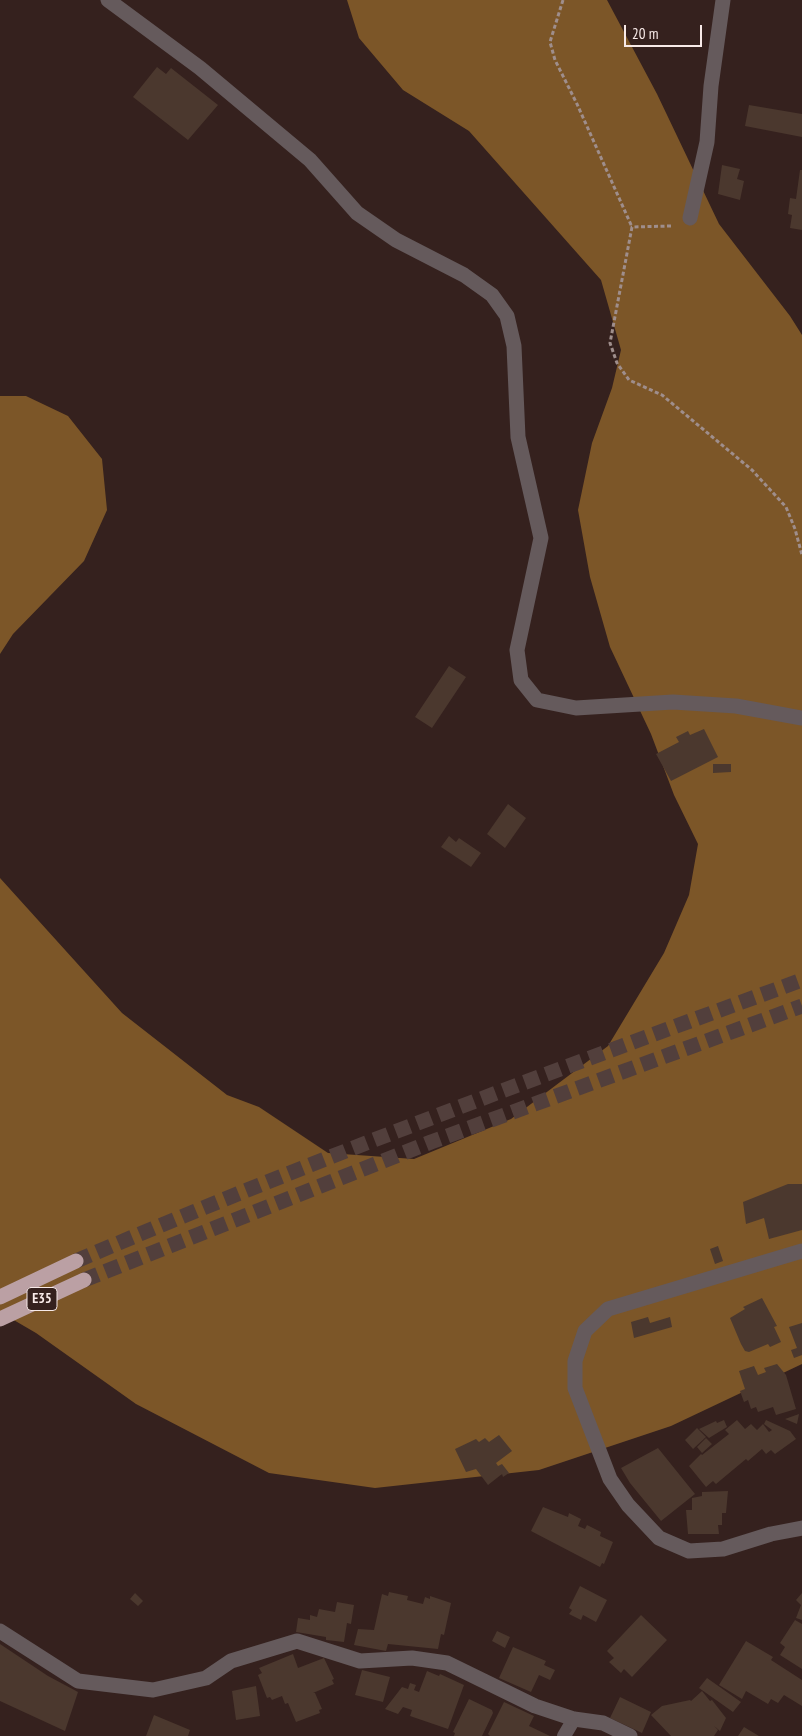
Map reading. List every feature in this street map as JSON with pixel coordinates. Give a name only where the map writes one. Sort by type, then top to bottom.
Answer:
[{"type":"highway","name":"E35","points":[[0,1297],[76,1261]]},
{"type":"highway","name":"E35","points":[[0,1319],[84,1280]]},
{"type":"street","points":[[108,0],[200,68],[310,160],[357,213],[396,240],[464,275],[492,295],[507,316],[514,346],[518,437],[542,538],[517,650],[522,680],[537,700],[576,708],[672,702],[736,706],[802,718]]},
{"type":"street","points":[[690,218],[707,142],[711,86],[723,0]]},
{"type":"street","points":[[802,1251],[608,1309],[585,1331],[575,1361],[575,1388],[610,1479],[628,1505],[659,1538],[689,1552],[723,1549],[770,1534],[802,1528]]},
{"type":"street","points":[[0,1632],[78,1681],[153,1690],[206,1678],[231,1661],[297,1641],[360,1661],[412,1658],[447,1663],[534,1706],[574,1719],[603,1723],[630,1736]]},
{"type":"lane","points":[[564,1736],[574,1719]]},
{"type":"path","points":[[563,0],[550,42],[555,60],[577,104],[632,227],[610,343],[617,363],[629,380],[662,395],[752,470],[786,507],[795,529],[802,555]]},
{"type":"path","points":[[632,227],[672,226],[690,218]]},
{"type":"shaded area","points":[[347,0],[607,0],[657,94],[719,224],[790,316],[802,335],[802,1364],[671,1426],[539,1470],[375,1488],[269,1473],[136,1404],[36,1333],[0,1312],[0,878],[122,1013],[227,1095],[259,1107],[328,1153],[414,1159],[511,1119],[608,1046],[664,953],[689,895],[698,844],[674,795],[651,734],[610,647],[590,577],[578,510],[592,443],[612,388],[621,350],[601,280],[469,131],[403,90],[359,38]]},
{"type":"shaded area","points":[[0,396],[26,396],[68,416],[102,459],[107,510],[84,561],[13,634],[0,654]]},
{"type":"building","points":[[157,67],[166,74],[171,68],[218,105],[188,140],[133,97]]},
{"type":"building","points":[[749,105],[802,114],[802,137],[745,126]]},
{"type":"building","points":[[722,165],[740,169],[737,179],[744,181],[740,200],[718,194]]},
{"type":"building","points":[[800,170],[802,170],[802,230],[790,228],[792,215],[788,214],[790,198],[796,199]]},
{"type":"building","points":[[449,666],[466,677],[432,728],[415,717]]},
{"type":"building","points":[[704,729],[718,757],[671,781],[656,754],[679,742],[676,737],[688,731],[690,735]]},
{"type":"building","points":[[713,764],[731,764],[731,772],[713,773]]},
{"type":"building","points":[[508,804],[526,818],[505,848],[487,834]]},
{"type":"building","points":[[449,836],[456,842],[459,838],[481,853],[471,867],[441,847]]},
{"type":"building","points":[[788,1184],[802,1184],[802,1230],[769,1239],[764,1218],[746,1224],[743,1202]]},
{"type":"building","points":[[718,1246],[723,1261],[715,1264],[710,1249]]},
{"type":"building","points":[[762,1298],[777,1326],[774,1327],[781,1342],[770,1347],[768,1344],[749,1352],[745,1351],[730,1318],[745,1309],[743,1307]]},
{"type":"building","points":[[648,1317],[650,1323],[670,1317],[672,1327],[634,1338],[631,1322]]},
{"type":"building","points":[[802,1323],[802,1355],[794,1358],[791,1350],[797,1348],[789,1327]]},
{"type":"building","points":[[777,1364],[786,1375],[796,1409],[776,1415],[773,1407],[758,1412],[756,1407],[751,1409],[748,1400],[744,1402],[740,1391],[745,1389],[739,1371],[754,1366],[758,1375],[766,1372],[764,1368]]},
{"type":"building","points":[[799,1414],[797,1424],[785,1419]]},
{"type":"building","points":[[724,1420],[727,1427],[709,1438],[699,1429],[716,1421],[717,1423]]},
{"type":"building","points":[[737,1420],[745,1429],[751,1424],[757,1430],[763,1424],[769,1432],[772,1430],[764,1424],[766,1420],[790,1431],[796,1439],[775,1454],[771,1450],[766,1454],[762,1449],[748,1461],[746,1459],[716,1484],[713,1481],[706,1487],[689,1466],[701,1454],[729,1434],[725,1430]]},
{"type":"building","points":[[697,1428],[706,1437],[693,1449],[685,1440]]},
{"type":"building","points":[[499,1435],[512,1451],[496,1463],[498,1466],[502,1464],[509,1473],[503,1477],[502,1474],[488,1485],[476,1469],[466,1472],[455,1449],[476,1439],[479,1442],[485,1438],[489,1442]]},
{"type":"building","points":[[706,1438],[712,1444],[702,1453],[697,1447]]},
{"type":"building","points":[[658,1448],[695,1494],[661,1521],[630,1483],[621,1468]]},
{"type":"building","points":[[728,1491],[726,1513],[722,1513],[722,1525],[718,1525],[719,1534],[688,1534],[686,1510],[692,1510],[692,1498],[702,1496],[702,1492]]},
{"type":"building","points":[[543,1507],[568,1517],[569,1513],[581,1519],[578,1526],[585,1529],[587,1525],[601,1532],[600,1536],[613,1542],[604,1564],[602,1563],[600,1567],[531,1531]]},
{"type":"building","points":[[580,1586],[607,1600],[596,1622],[583,1615],[581,1620],[569,1614],[572,1610],[569,1608]]},
{"type":"building","points":[[389,1592],[408,1596],[407,1600],[423,1604],[425,1597],[430,1599],[430,1596],[451,1603],[444,1635],[441,1634],[438,1649],[388,1644],[386,1651],[354,1645],[358,1629],[374,1630],[382,1594],[388,1596]]},
{"type":"building","points":[[135,1593],[143,1601],[138,1606],[130,1599]]},
{"type":"building","points":[[802,1593],[802,1620],[796,1618],[801,1605],[796,1600]]},
{"type":"building","points":[[337,1602],[354,1605],[351,1624],[347,1623],[344,1642],[326,1640],[326,1637],[296,1632],[298,1618],[310,1620],[310,1615],[317,1617],[319,1609],[335,1612]]},
{"type":"building","points":[[641,1615],[667,1640],[632,1677],[624,1669],[621,1673],[609,1662],[614,1658],[607,1651]]},
{"type":"building","points":[[795,1620],[802,1624],[802,1669],[780,1655],[785,1647],[780,1643]]},
{"type":"building","points":[[497,1631],[510,1637],[505,1648],[492,1641]]},
{"type":"building","points":[[746,1641],[773,1657],[771,1660],[802,1680],[802,1706],[784,1695],[778,1703],[771,1699],[768,1704],[746,1691],[742,1699],[719,1685]]},
{"type":"building","points":[[0,1644],[48,1676],[78,1692],[65,1731],[0,1701]]},
{"type":"building","points":[[513,1647],[546,1661],[544,1665],[555,1670],[550,1680],[539,1675],[531,1692],[499,1678]]},
{"type":"building","points":[[293,1654],[298,1668],[324,1658],[334,1679],[332,1680],[334,1684],[313,1693],[315,1693],[322,1709],[319,1710],[320,1713],[296,1722],[288,1703],[285,1704],[282,1696],[272,1700],[270,1697],[267,1698],[258,1675],[262,1673],[259,1668]]},
{"type":"building","points":[[362,1670],[390,1677],[383,1702],[355,1695]]},
{"type":"building","points":[[427,1671],[439,1676],[440,1674],[464,1685],[448,1729],[410,1716],[412,1710],[403,1707],[398,1714],[385,1709],[402,1687],[408,1689],[410,1683],[416,1685],[414,1690],[419,1692]]},
{"type":"building","points":[[707,1678],[741,1702],[733,1712],[699,1688]]},
{"type":"building","points":[[256,1686],[260,1716],[236,1720],[232,1691]]},
{"type":"building","points":[[702,1691],[726,1718],[720,1731],[714,1726],[718,1730],[714,1736],[671,1736],[651,1715],[662,1706],[691,1701]]},
{"type":"building","points":[[620,1697],[651,1712],[642,1733],[610,1718]]},
{"type":"building","points":[[469,1699],[492,1710],[493,1713],[482,1736],[454,1736],[455,1733],[453,1732]]},
{"type":"building","points":[[504,1702],[534,1716],[529,1726],[550,1736],[490,1736],[488,1734]]},
{"type":"building","points":[[154,1715],[190,1730],[188,1736],[146,1736]]},
{"type":"building","points":[[744,1727],[759,1736],[738,1736]]},
{"type":"tunnel","points":[[76,1261],[346,1151],[528,1081],[802,980]]},
{"type":"tunnel","points":[[84,1280],[431,1142],[802,1006]]}]
